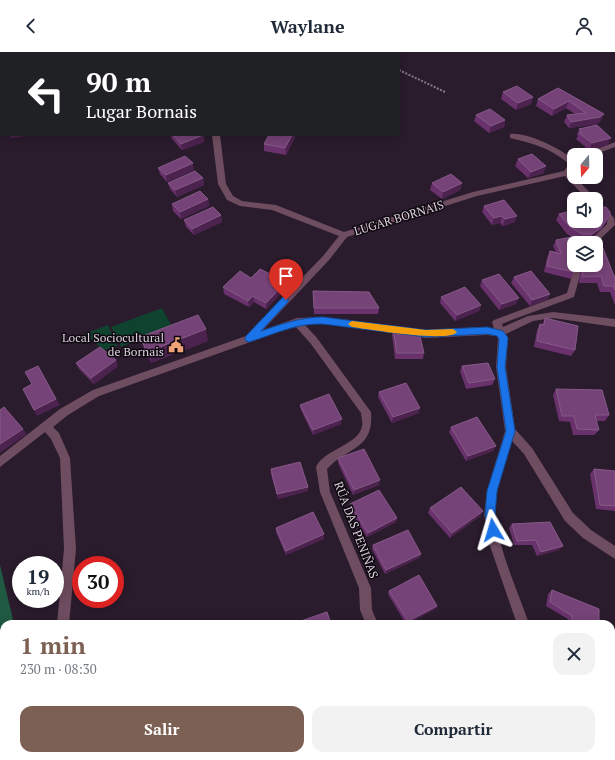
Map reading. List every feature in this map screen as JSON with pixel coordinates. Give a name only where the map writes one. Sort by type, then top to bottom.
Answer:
[{"type":"street","points":[[216,136],[222,184],[230,198],[240,203],[273,207],[344,235]]},
{"type":"street","points":[[513,136],[528,138],[547,145],[567,157]]},
{"type":"street","points":[[603,149],[615,144]]},
{"type":"street","name":"LUGAR BORNAIS","points":[[249,339],[326,258],[344,235],[476,194],[567,173]]},
{"type":"street","points":[[578,184],[585,192]]},
{"type":"street","points":[[599,236],[611,225],[610,220],[603,212]]},
{"type":"street","points":[[522,620],[496,546],[490,515],[492,491],[510,431],[501,367],[503,338],[497,322],[508,317],[548,305],[571,295],[577,272]]},
{"type":"street","name":"LUGAR BORNAIS","points":[[0,462],[64,412],[96,394],[297,322],[323,320],[426,334],[487,331],[500,333],[532,318],[553,315],[615,323]]},
{"type":"street","name":"RÚA DAS PENIÑAS","points":[[297,322],[314,341],[366,412],[367,426],[361,438],[329,459],[321,467],[325,492],[365,588],[366,610],[370,620]]},
{"type":"street","points":[[46,427],[55,436],[66,458],[70,549],[63,620]]},
{"type":"street","points":[[510,431],[528,451],[569,517],[587,534],[615,553]]},
{"type":"path","points":[[400,70],[446,92]]},
{"type":"green space","points":[[162,308],[172,327],[121,347],[111,327]]},
{"type":"green space","points":[[108,325],[117,346],[104,350],[84,334]]},
{"type":"green space","points":[[0,565],[13,620],[0,620]]},
{"type":"building","points":[[517,86],[533,97],[518,103],[503,92]]},
{"type":"building","points":[[558,88],[604,114],[600,117],[571,122],[567,115],[586,113],[569,101],[554,109],[538,99]]},
{"type":"building","points":[[490,109],[505,120],[491,126],[476,115]]},
{"type":"building","points":[[597,125],[611,138],[592,143],[579,133],[582,131],[579,129]]},
{"type":"building","points":[[174,136],[201,136],[181,144]]},
{"type":"building","points":[[268,136],[291,136],[285,148],[264,144]]},
{"type":"building","points":[[532,154],[546,166],[531,172],[518,159]]},
{"type":"building","points":[[185,156],[193,163],[166,175],[158,168]]},
{"type":"building","points":[[195,171],[203,178],[175,190],[168,183]]},
{"type":"building","points":[[451,174],[462,183],[443,192],[432,183]]},
{"type":"building","points":[[200,191],[208,199],[180,212],[172,204]]},
{"type":"building","points":[[504,200],[517,216],[505,219],[502,216],[494,218],[484,206]]},
{"type":"building","points":[[213,207],[221,215],[192,229],[184,220]]},
{"type":"building","points":[[606,207],[610,212],[610,215],[603,225],[603,208]]},
{"type":"building","points":[[567,212],[567,223],[559,214]]},
{"type":"building","points":[[572,228],[601,228],[592,234],[582,234]]},
{"type":"building","points":[[567,238],[567,270],[547,266],[550,251],[561,254],[556,240]]},
{"type":"building","points":[[603,248],[615,276],[615,290],[613,286],[604,286],[601,276],[582,277],[582,272],[603,272]]},
{"type":"building","points":[[260,269],[286,282],[266,303],[253,296],[248,301],[223,287],[240,271],[251,278]]},
{"type":"building","points":[[531,271],[550,294],[532,300],[514,277]]},
{"type":"building","points":[[499,274],[519,298],[502,304],[482,280]]},
{"type":"building","points":[[465,287],[481,305],[457,315],[441,297]]},
{"type":"building","points":[[313,291],[369,292],[379,308],[314,308]]},
{"type":"building","points":[[198,315],[206,329],[147,352],[140,337]]},
{"type":"building","points":[[545,318],[578,326],[575,350],[537,341],[540,324],[544,325]]},
{"type":"building","points":[[393,328],[419,332],[424,353],[397,353]]},
{"type":"building","points":[[100,347],[116,360],[91,378],[76,363]]},
{"type":"building","points":[[488,363],[495,379],[469,383],[462,366]]},
{"type":"building","points":[[38,366],[56,399],[34,410],[23,389],[32,384],[25,372]]},
{"type":"building","points":[[406,383],[420,408],[393,417],[379,392]]},
{"type":"building","points":[[556,389],[602,390],[609,415],[595,415],[599,430],[577,429],[574,416],[562,416]]},
{"type":"building","points":[[329,394],[342,419],[313,430],[300,405]]},
{"type":"building","points":[[4,407],[23,429],[0,444],[0,410]]},
{"type":"building","points":[[477,417],[496,446],[468,456],[451,427]]},
{"type":"building","points":[[364,449],[380,480],[354,490],[338,458]]},
{"type":"building","points":[[300,462],[308,487],[277,494],[271,469]]},
{"type":"building","points":[[594,469],[615,471],[615,506],[600,505]]},
{"type":"building","points":[[461,487],[483,511],[452,533],[430,508]]},
{"type":"building","points":[[379,490],[397,518],[368,533],[350,504]]},
{"type":"building","points":[[313,512],[324,534],[286,551],[276,528]]},
{"type":"building","points":[[550,522],[563,546],[541,552],[536,540],[517,541],[512,524]]},
{"type":"building","points":[[408,530],[421,554],[386,570],[373,545]]},
{"type":"building","points":[[419,575],[437,606],[407,620],[389,591]]},
{"type":"building","points":[[552,590],[599,609],[599,620],[572,620],[572,616],[550,602]]},
{"type":"building","points":[[327,612],[330,620],[304,620]]},
{"type":"slow traffic","points":[[352,324],[426,334],[453,332]]},
{"type":"place","name":"Local Sociocultural de Bornais","points":[[176,345]]},
{"type":"route","points":[[286,300],[264,321],[249,339],[297,322],[309,320],[323,320],[426,334],[464,331],[487,331],[500,333],[503,338],[501,367],[510,431],[492,491],[490,515],[493,530]]}]
